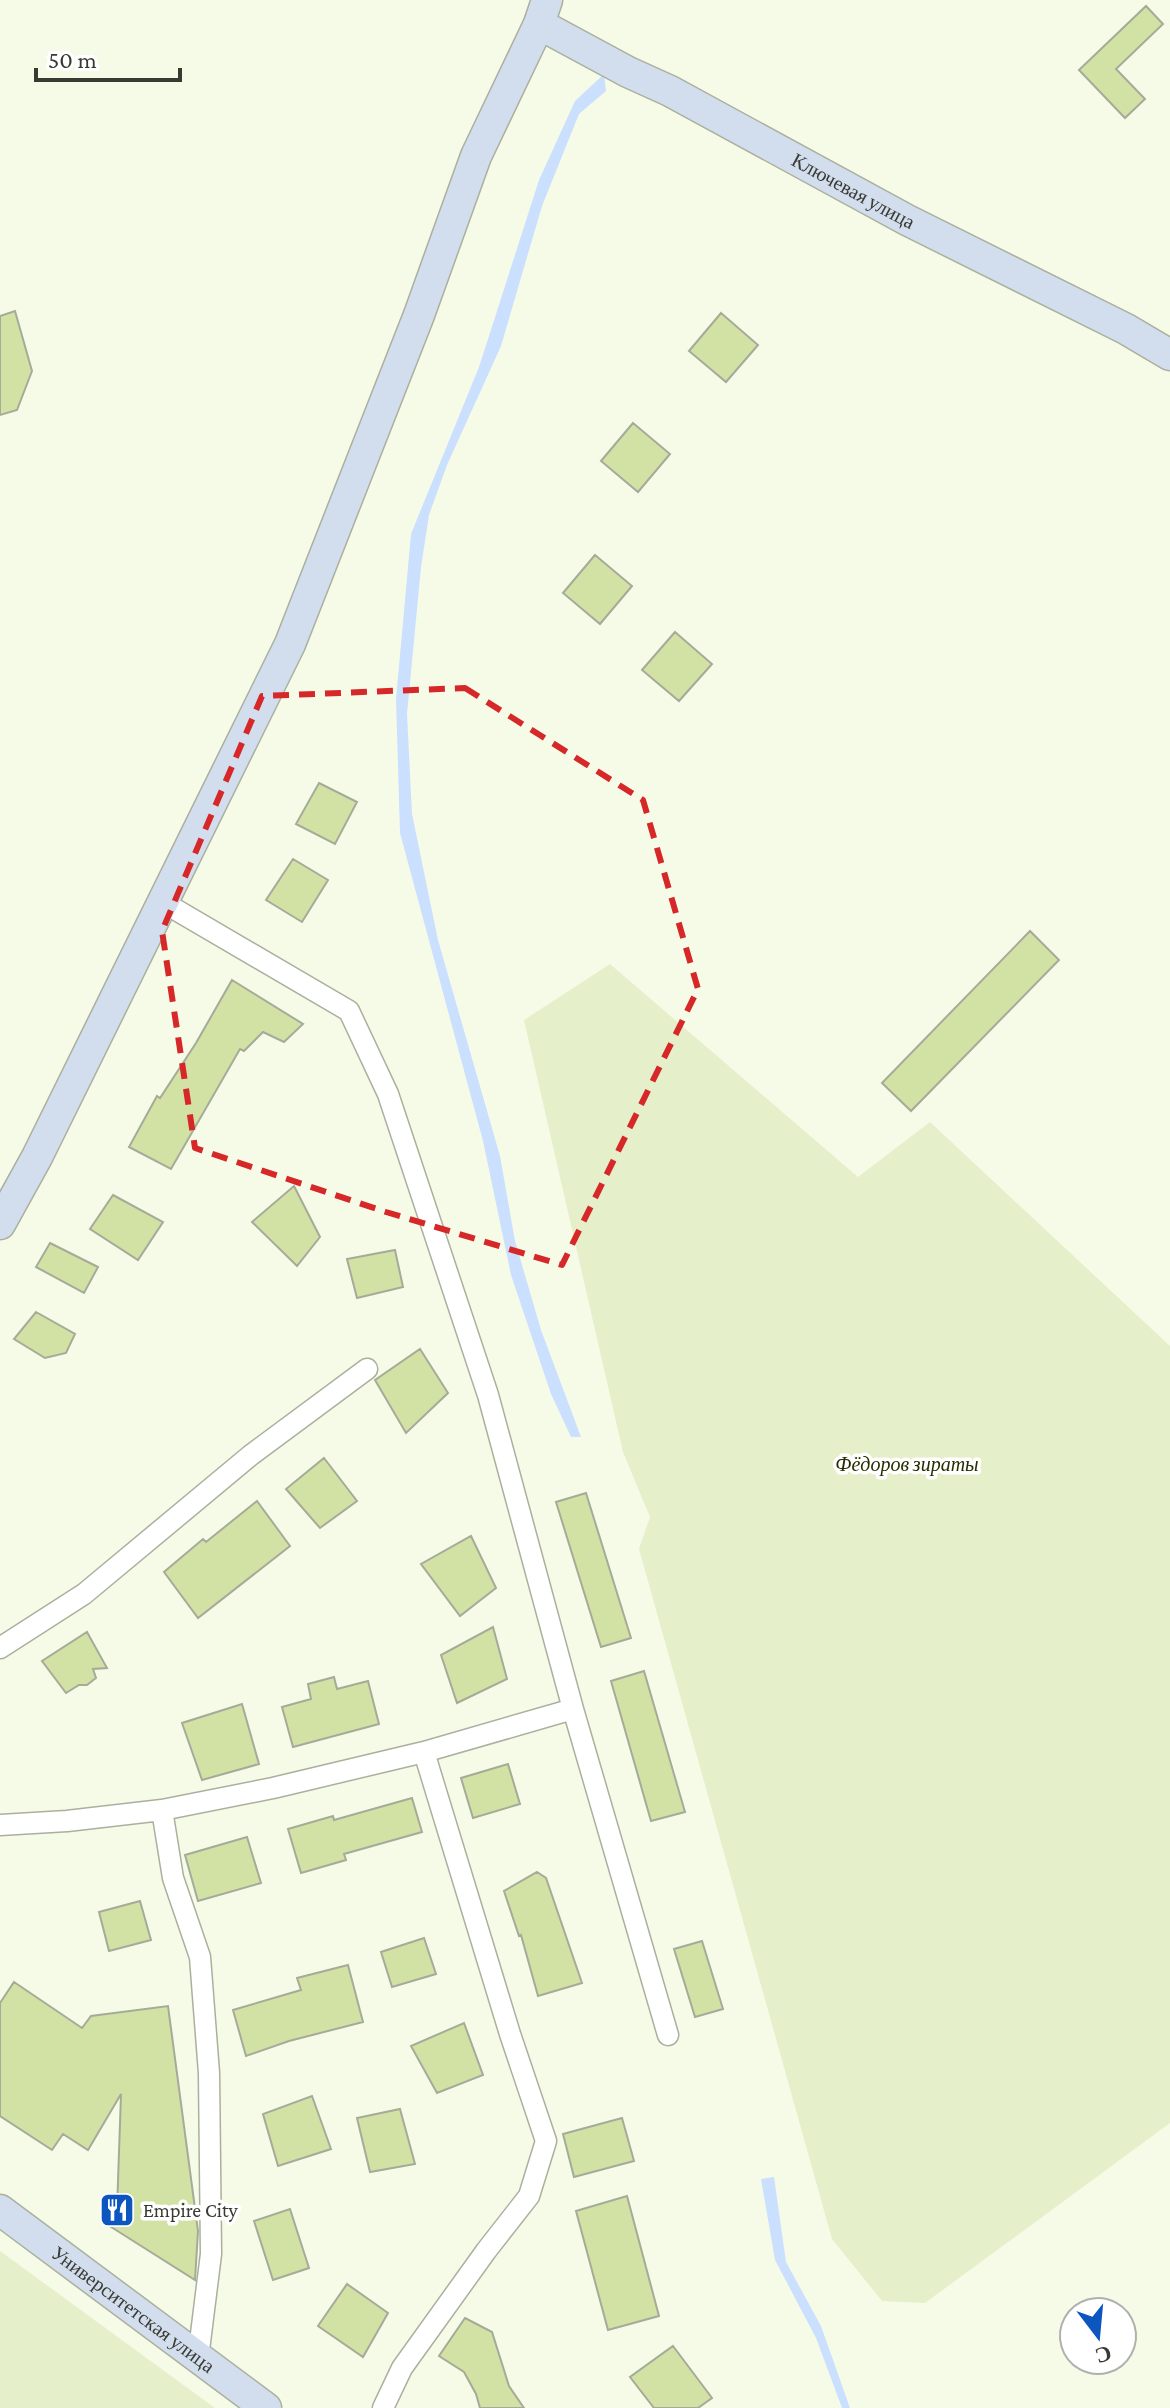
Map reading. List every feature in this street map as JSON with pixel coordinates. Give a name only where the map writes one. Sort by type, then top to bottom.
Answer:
[{"type":"street","name":"Ключевая улица","points":[[543,12],[628,72],[670,91],[907,220],[1126,329],[1170,355]]},
{"type":"street","points":[[0,1224],[37,1157],[290,644],[419,315],[476,156],[543,12]]},
{"type":"street","points":[[161,901],[349,1011],[388,1094],[479,1367],[573,1709],[668,2035]]},
{"type":"street","points":[[0,1648],[84,1594],[251,1455],[367,1369]]},
{"type":"street","points":[[0,1825],[162,1810],[273,1788],[424,1752],[573,1709]]},
{"type":"street","points":[[383,2408],[402,2368],[529,2196],[546,2141],[424,1752]]},
{"type":"street","points":[[162,1810],[173,1878],[200,1957],[209,2073],[211,2254],[198,2358]]},
{"type":"street","name":"Университетская улица","points":[[0,2210],[266,2408]]},
{"type":"highlighted area","points":[[465,688],[643,800],[698,989],[562,1265],[386,1212],[195,1148],[162,931],[262,696]]},
{"type":"green space","name":"Фёдоров зираты","points":[[610,964],[858,1177],[930,1122],[1170,1346],[1170,2123],[925,2303],[882,2301],[832,2239],[639,1549],[650,1517],[623,1452],[524,1020]]},
{"type":"green space","points":[[0,2251],[215,2408],[0,2408]]},
{"type":"water","points":[[604,74],[606,91],[579,114],[542,206],[501,346],[447,465],[429,515],[407,714],[412,814],[438,940],[500,1156],[515,1241],[541,1330],[581,1437],[571,1437],[551,1394],[511,1275],[483,1141],[400,833],[396,699],[411,534],[479,367],[539,180],[575,101]]},
{"type":"water","points":[[774,2177],[786,2262],[821,2326],[850,2408],[842,2408],[816,2338],[775,2260],[761,2179]]},
{"type":"building","points":[[1146,6],[1163,24],[1116,69],[1145,99],[1125,118],[1079,70]]},
{"type":"building","points":[[15,311],[32,371],[17,410],[0,415],[0,316]]},
{"type":"building","points":[[721,313],[758,345],[726,382],[689,351]]},
{"type":"building","points":[[633,423],[670,454],[638,492],[601,461]]},
{"type":"building","points":[[595,555],[632,586],[600,624],[563,593]]},
{"type":"building","points":[[675,632],[712,664],[679,701],[642,670]]},
{"type":"building","points":[[319,783],[357,802],[335,844],[296,824]]},
{"type":"building","points":[[293,859],[328,880],[302,922],[266,900]]},
{"type":"building","points":[[1030,931],[1059,960],[911,1111],[882,1083]]},
{"type":"building","points":[[232,980],[303,1024],[284,1042],[263,1032],[244,1051],[240,1049],[171,1169],[129,1147],[157,1096],[160,1098],[196,1043]]},
{"type":"building","points":[[294,1186],[320,1237],[297,1266],[252,1222]]},
{"type":"building","points":[[113,1195],[163,1222],[138,1260],[90,1229]]},
{"type":"building","points":[[50,1243],[98,1267],[84,1293],[36,1267]]},
{"type":"building","points":[[395,1250],[403,1287],[357,1298],[347,1259]]},
{"type":"building","points":[[36,1312],[75,1334],[66,1353],[45,1358],[14,1339]]},
{"type":"building","points":[[420,1349],[448,1393],[406,1433],[375,1380]]},
{"type":"building","points":[[324,1458],[357,1501],[320,1528],[286,1489]]},
{"type":"building","points":[[586,1493],[631,1638],[601,1647],[556,1502]]},
{"type":"building","points":[[257,1501],[290,1546],[198,1618],[164,1572],[203,1539],[206,1542]]},
{"type":"building","points":[[471,1536],[496,1588],[460,1616],[421,1564]]},
{"type":"building","points":[[493,1627],[507,1679],[457,1703],[441,1655]]},
{"type":"building","points":[[87,1632],[107,1668],[93,1669],[96,1678],[66,1693],[42,1661]]},
{"type":"building","points":[[644,1671],[685,1812],[651,1821],[611,1681]]},
{"type":"building","points":[[334,1677],[337,1689],[368,1681],[379,1724],[293,1747],[282,1707],[311,1699],[308,1684]]},
{"type":"building","points":[[242,1704],[259,1764],[202,1780],[182,1723]]},
{"type":"building","points":[[508,1764],[520,1804],[473,1818],[461,1778]]},
{"type":"building","points":[[412,1798],[422,1832],[344,1854],[346,1860],[301,1873],[288,1829],[333,1816],[334,1820]]},
{"type":"building","points":[[247,1837],[261,1883],[198,1901],[185,1855]]},
{"type":"building","points":[[537,1872],[546,1878],[582,1983],[538,1996],[521,1935],[504,1891]]},
{"type":"building","points":[[140,1901],[151,1940],[109,1951],[99,1912]]},
{"type":"building","points":[[424,1938],[436,1974],[392,1987],[381,1952]]},
{"type":"building","points":[[702,1941],[723,2009],[695,2017],[674,1949]]},
{"type":"building","points":[[348,1965],[363,2022],[289,2041],[246,2056],[233,2010],[301,1990],[297,1978]]},
{"type":"building","points":[[14,1982],[82,2028],[91,2016],[168,2006],[198,2231],[195,2280],[108,2225],[117,2210],[121,2094],[88,2150],[63,2134],[52,2150],[0,2116],[0,2003]]},
{"type":"building","points":[[464,2023],[483,2075],[437,2093],[411,2046]]},
{"type":"building","points":[[312,2096],[331,2149],[278,2166],[263,2114]]},
{"type":"building","points":[[400,2109],[415,2164],[370,2172],[357,2118]]},
{"type":"building","points":[[622,2118],[634,2161],[574,2177],[563,2134]]},
{"type":"building","points":[[627,2196],[659,2316],[608,2330],[576,2211]]},
{"type":"building","points":[[290,2209],[309,2268],[273,2280],[254,2221]]},
{"type":"building","points":[[347,2284],[388,2313],[363,2357],[318,2326]]},
{"type":"building","points":[[465,2318],[492,2332],[509,2386],[524,2408],[480,2408],[464,2372],[439,2356]]},
{"type":"building","points":[[673,2346],[712,2398],[698,2408],[654,2408],[630,2377]]},
{"type":"place","name":"Empire City","points":[[117,2210]]}]
